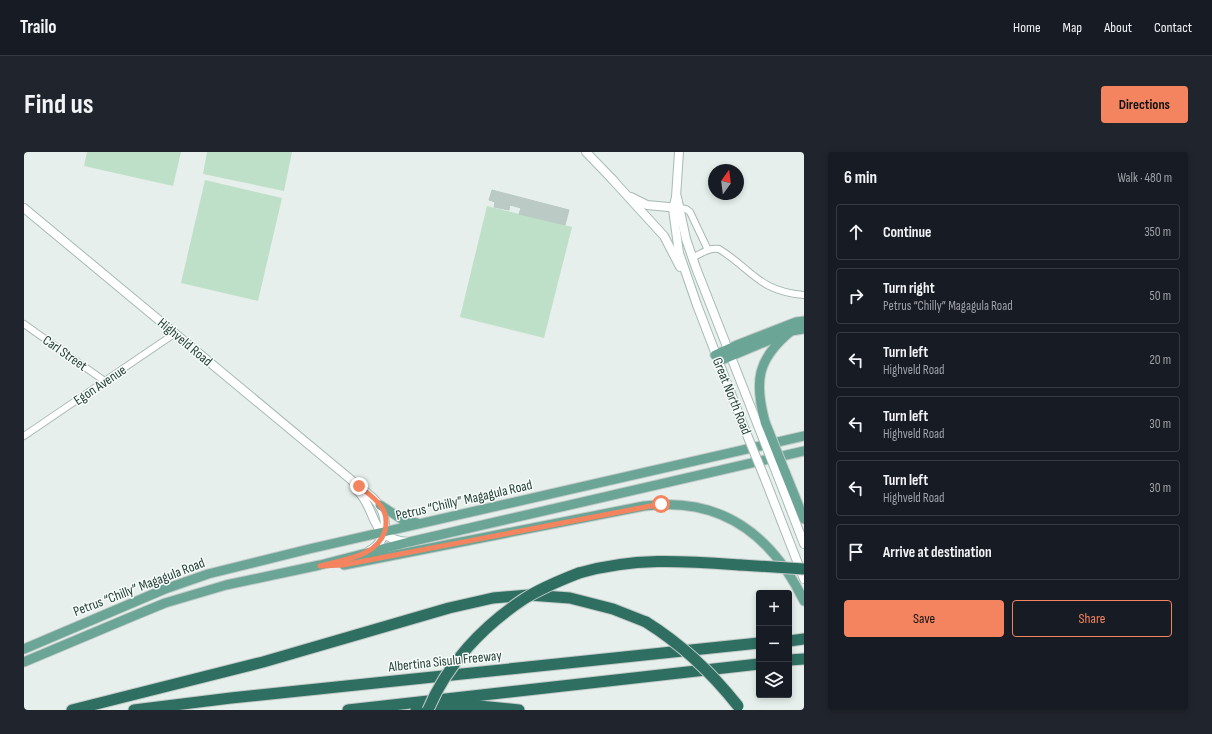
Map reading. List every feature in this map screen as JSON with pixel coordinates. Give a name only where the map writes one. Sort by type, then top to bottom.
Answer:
[{"type":"highway","points":[[428,710],[437,690],[452,667],[485,628],[525,598],[579,573],[601,567],[634,562],[690,561],[804,569]]},
{"type":"highway","points":[[72,710],[256,664],[449,608],[493,598],[529,595],[570,598],[613,608],[646,622],[676,642],[697,659],[715,677],[739,708]]},
{"type":"highway","points":[[792,640],[804,639]]},
{"type":"highway","name":"Albertina Sisulu Freeway","points":[[134,710],[231,698],[756,644]]},
{"type":"highway","points":[[792,660],[804,659]]},
{"type":"highway","points":[[348,710],[756,664]]},
{"type":"highway","points":[[416,710],[479,706],[519,710]]},
{"type":"main road","points":[[586,152],[664,236],[688,282]]},
{"type":"main road","points":[[611,178],[629,195],[640,202],[676,208],[679,152]]},
{"type":"main road","name":"Highveld Road","points":[[24,208],[174,334],[346,476],[352,479],[380,504]]},
{"type":"main road","name":"Great North Road","points":[[676,208],[692,258],[729,352],[761,422]]},
{"type":"main road","name":"Great North Road","points":[[676,208],[679,253],[688,282],[804,579]]},
{"type":"main road","points":[[717,358],[786,326],[804,321]]},
{"type":"main road","points":[[729,352],[791,331],[804,329]]},
{"type":"main road","points":[[791,331],[774,345],[762,367],[760,391],[761,422],[781,473],[804,544]]},
{"type":"main road","points":[[743,449],[804,429]]},
{"type":"main road","name":"Petrus “Chilly” Magagula Road","points":[[24,649],[158,592],[202,576],[309,549],[804,436]]},
{"type":"main road","name":"Petrus “Chilly” Magagula Road","points":[[24,662],[165,604],[226,585],[320,566],[409,542],[804,451]]},
{"type":"main road","points":[[781,473],[804,519]]},
{"type":"main road","name":"Highveld Road","points":[[346,476],[349,483],[367,502],[376,526],[384,533]]},
{"type":"main road","points":[[380,504],[403,520],[426,523]]},
{"type":"main road","points":[[364,554],[376,546],[384,533],[386,518],[380,504]]},
{"type":"main road","points":[[320,566],[343,565],[644,506],[677,504],[722,515],[736,522],[759,538],[778,558],[792,577],[804,601]]},
{"type":"main road","points":[[384,533],[394,539],[409,542]]},
{"type":"street","points":[[676,208],[686,209],[690,212],[708,250]]},
{"type":"street","points":[[692,258],[708,250],[719,249],[764,284],[775,289],[804,295]]},
{"type":"street","name":"Carl Street","points":[[24,324],[106,382]]},
{"type":"street","name":"Egon Avenue","points":[[24,436],[27,430],[106,382],[174,334]]},
{"type":"green space","points":[[87,152],[181,152],[173,186],[84,166]]},
{"type":"green space","points":[[207,152],[292,152],[284,191],[203,174]]},
{"type":"green space","points":[[205,180],[282,198],[258,301],[181,283]]},
{"type":"green space","points":[[487,206],[572,227],[544,338],[460,317]]},
{"type":"building","points":[[492,190],[569,210],[565,225],[519,214],[521,208],[510,205],[509,210],[494,207],[495,202],[489,200]]},
{"type":"route","points":[[359,486],[380,504],[383,510],[386,518],[386,527],[382,539],[372,550],[364,554],[320,566],[343,565],[644,506],[661,504]]}]
